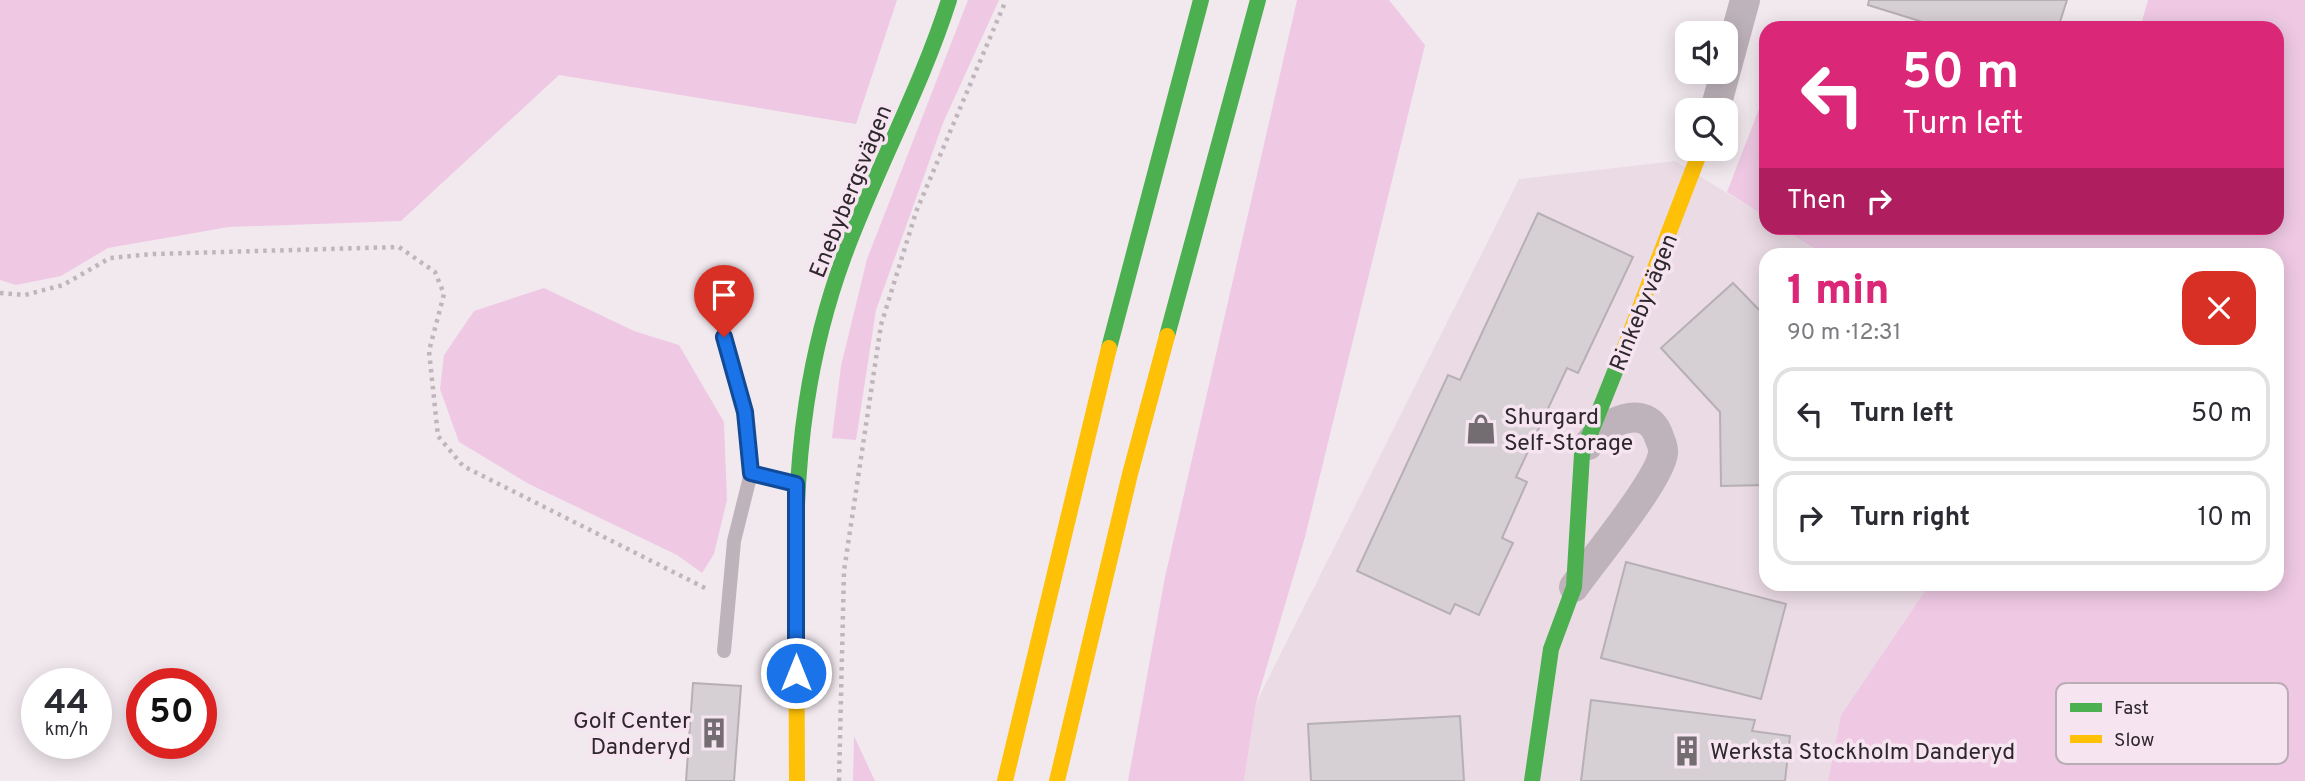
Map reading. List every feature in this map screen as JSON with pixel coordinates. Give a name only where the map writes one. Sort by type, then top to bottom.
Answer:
[{"type":"main road","name":"Enebybergsvägen","points":[[797,781],[796,484],[798,441],[815,350],[844,255],[936,46],[949,0]]},
{"type":"main road","points":[[1005,781],[1081,457],[1201,0]]},
{"type":"main road","points":[[1056,781],[1130,474],[1258,0]]},
{"type":"main road","name":"Rinkebyvägen","points":[[1532,781],[1551,649],[1574,587],[1582,454],[1667,244],[1697,161]]},
{"type":"street","points":[[1718,98],[1745,0]]},
{"type":"street","name":"Rinkebyvägen","points":[[1574,587],[1656,474],[1664,451],[1657,431],[1649,422],[1625,418],[1609,422],[1594,436],[1582,454]]},
{"type":"lane","points":[[724,337],[745,412],[751,473],[734,541],[724,651]]},
{"type":"lane","points":[[751,473],[796,484]]},
{"type":"path","points":[[839,781],[844,571],[881,325],[916,212],[1006,0]]},
{"type":"path","points":[[0,293],[25,295],[63,285],[110,258],[274,249],[399,247],[435,272],[444,294],[429,351],[438,436],[463,466],[728,600]]},
{"type":"shaded area","points":[[0,0],[897,0],[856,124],[559,75],[401,221],[229,227],[108,248],[61,276],[16,285],[0,280]]},
{"type":"shaded area","points":[[968,0],[999,0],[943,123],[876,310],[856,440],[832,438],[841,366],[867,259]]},
{"type":"shaded area","points":[[1297,0],[1389,0],[1425,45],[1305,537],[1256,703],[1244,781],[1128,781],[1165,577]]},
{"type":"shaded area","points":[[2148,0],[2305,0],[2305,781],[1828,781],[1841,715],[1925,591],[2284,591],[2284,248],[1814,248],[1793,235],[2284,235],[2284,21],[2142,21]]},
{"type":"shaded area","points":[[1759,109],[1759,213],[1727,192]]},
{"type":"shaded area","points":[[1675,161],[1759,213],[1759,235],[1793,235],[1814,248],[1759,248],[1759,591],[1925,591],[1841,715],[1828,781],[1244,781],[1256,703],[1519,179]]},
{"type":"shaded area","points":[[544,288],[634,331],[679,345],[724,422],[727,500],[714,554],[702,573],[677,555],[529,484],[459,442],[440,389],[444,355],[474,311]]},
{"type":"shaded area","points":[[854,736],[875,781],[853,781]]},
{"type":"building","points":[[1869,0],[2067,0],[2060,21],[1919,21],[1868,5]]},
{"type":"building","name":"Shurgard Self-Storage","points":[[1538,213],[1633,257],[1578,373],[1567,368],[1516,477],[1527,482],[1502,538],[1513,543],[1479,615],[1455,604],[1450,614],[1357,571],[1448,375],[1460,380]]},
{"type":"building","points":[[1733,283],[1759,310],[1759,485],[1721,486],[1720,412],[1661,348]]},
{"type":"building","points":[[1626,562],[1786,604],[1761,699],[1601,658]]},
{"type":"building","name":"Golf Center Danderyd","points":[[693,683],[741,686],[734,781],[686,781]]},
{"type":"building","name":"Werksta Stockholm Danderyd","points":[[1591,700],[1755,720],[1752,731],[1790,736],[1785,781],[1581,781]]},
{"type":"building","points":[[1460,716],[1464,781],[1311,781],[1308,724]]},
{"type":"traffic: fast","points":[[796,554],[798,478],[806,403],[821,329],[844,256],[925,65],[949,0]]},
{"type":"traffic: fast","points":[[1109,348],[1201,0]]},
{"type":"traffic: fast","points":[[1167,336],[1258,0]]},
{"type":"traffic: fast","points":[[1532,781],[1551,649],[1574,587],[1582,454],[1624,349]]},
{"type":"traffic: slow","points":[[1624,349],[1696,161]]},
{"type":"traffic: slow","points":[[1057,781],[1130,474],[1167,336]]},
{"type":"traffic: slow","points":[[1005,781],[1109,348]]},
{"type":"traffic: slow","points":[[796,554],[797,781]]},
{"type":"place","name":"Shurgard Self-Storage","points":[[1481,429]]},
{"type":"place","name":"Golf Center Danderyd","points":[[714,733]]},
{"type":"place","name":"Werksta Stockholm Danderyd","points":[[1687,751]]},
{"type":"route","points":[[724,337],[745,412],[751,473],[796,484],[796,673]]}]
